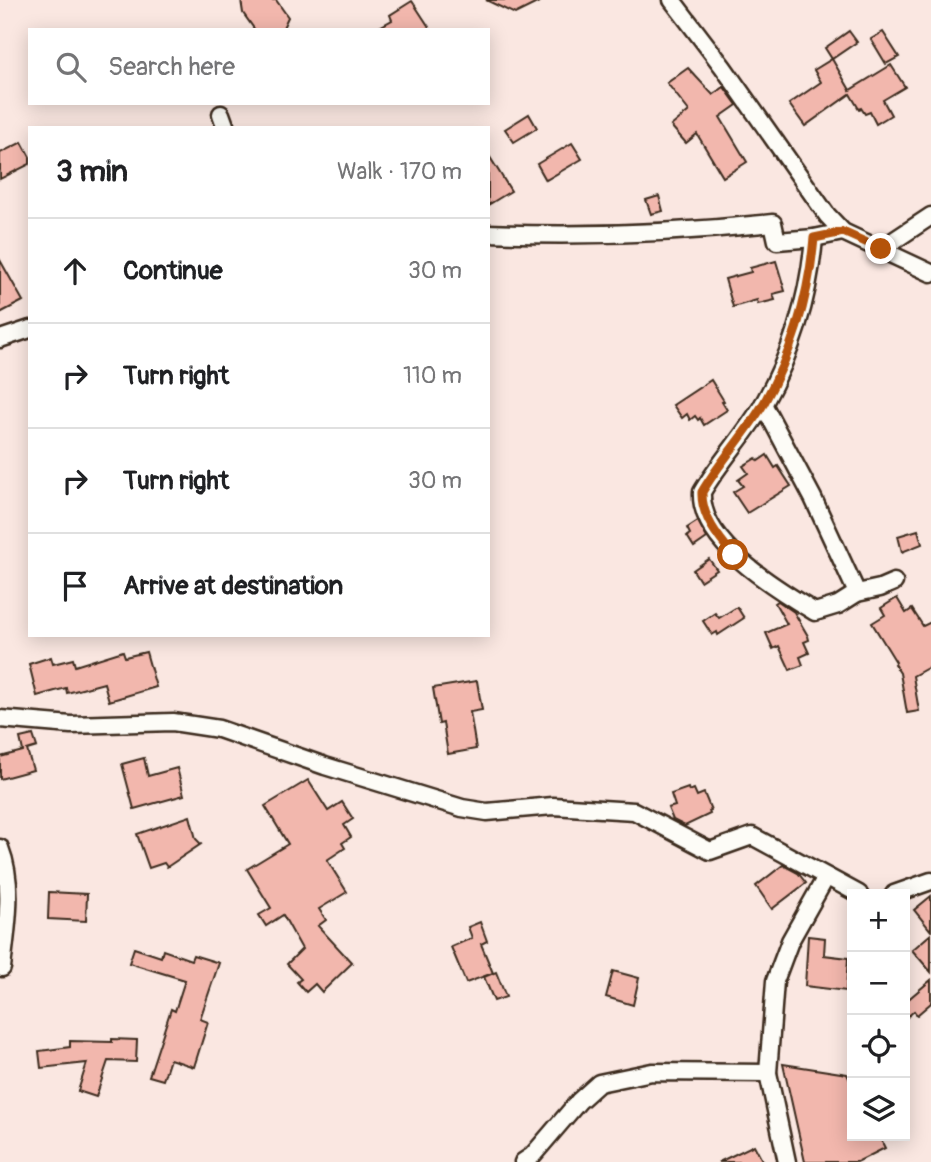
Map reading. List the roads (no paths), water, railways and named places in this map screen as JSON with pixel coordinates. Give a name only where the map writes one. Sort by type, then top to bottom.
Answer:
[{"type":"street","points":[[672,0],[723,67],[827,215],[843,232],[931,273]]},
{"type":"street","points":[[881,249],[931,216]]},
{"type":"street","points":[[490,233],[543,235],[703,231],[773,223],[777,241],[843,232]]},
{"type":"street","points":[[814,238],[812,264],[802,313],[791,345],[763,404],[702,492],[701,503],[716,534],[733,555],[815,612],[838,605],[857,593],[894,582]]},
{"type":"street","points":[[0,340],[28,330]]},
{"type":"street","points":[[763,404],[813,498],[857,593]]},
{"type":"street","points":[[0,719],[71,725],[173,722],[219,729],[325,766],[462,808],[487,812],[553,806],[634,811],[710,851],[752,836],[849,889]]},
{"type":"street","points":[[0,848],[8,884],[8,914],[2,968]]},
{"type":"street","points":[[787,1162],[768,1073],[775,981],[790,941],[826,877]]},
{"type":"street","points":[[908,889],[931,881]]},
{"type":"street","points":[[523,1162],[558,1129],[579,1101],[599,1083],[652,1072],[768,1073]]}]
